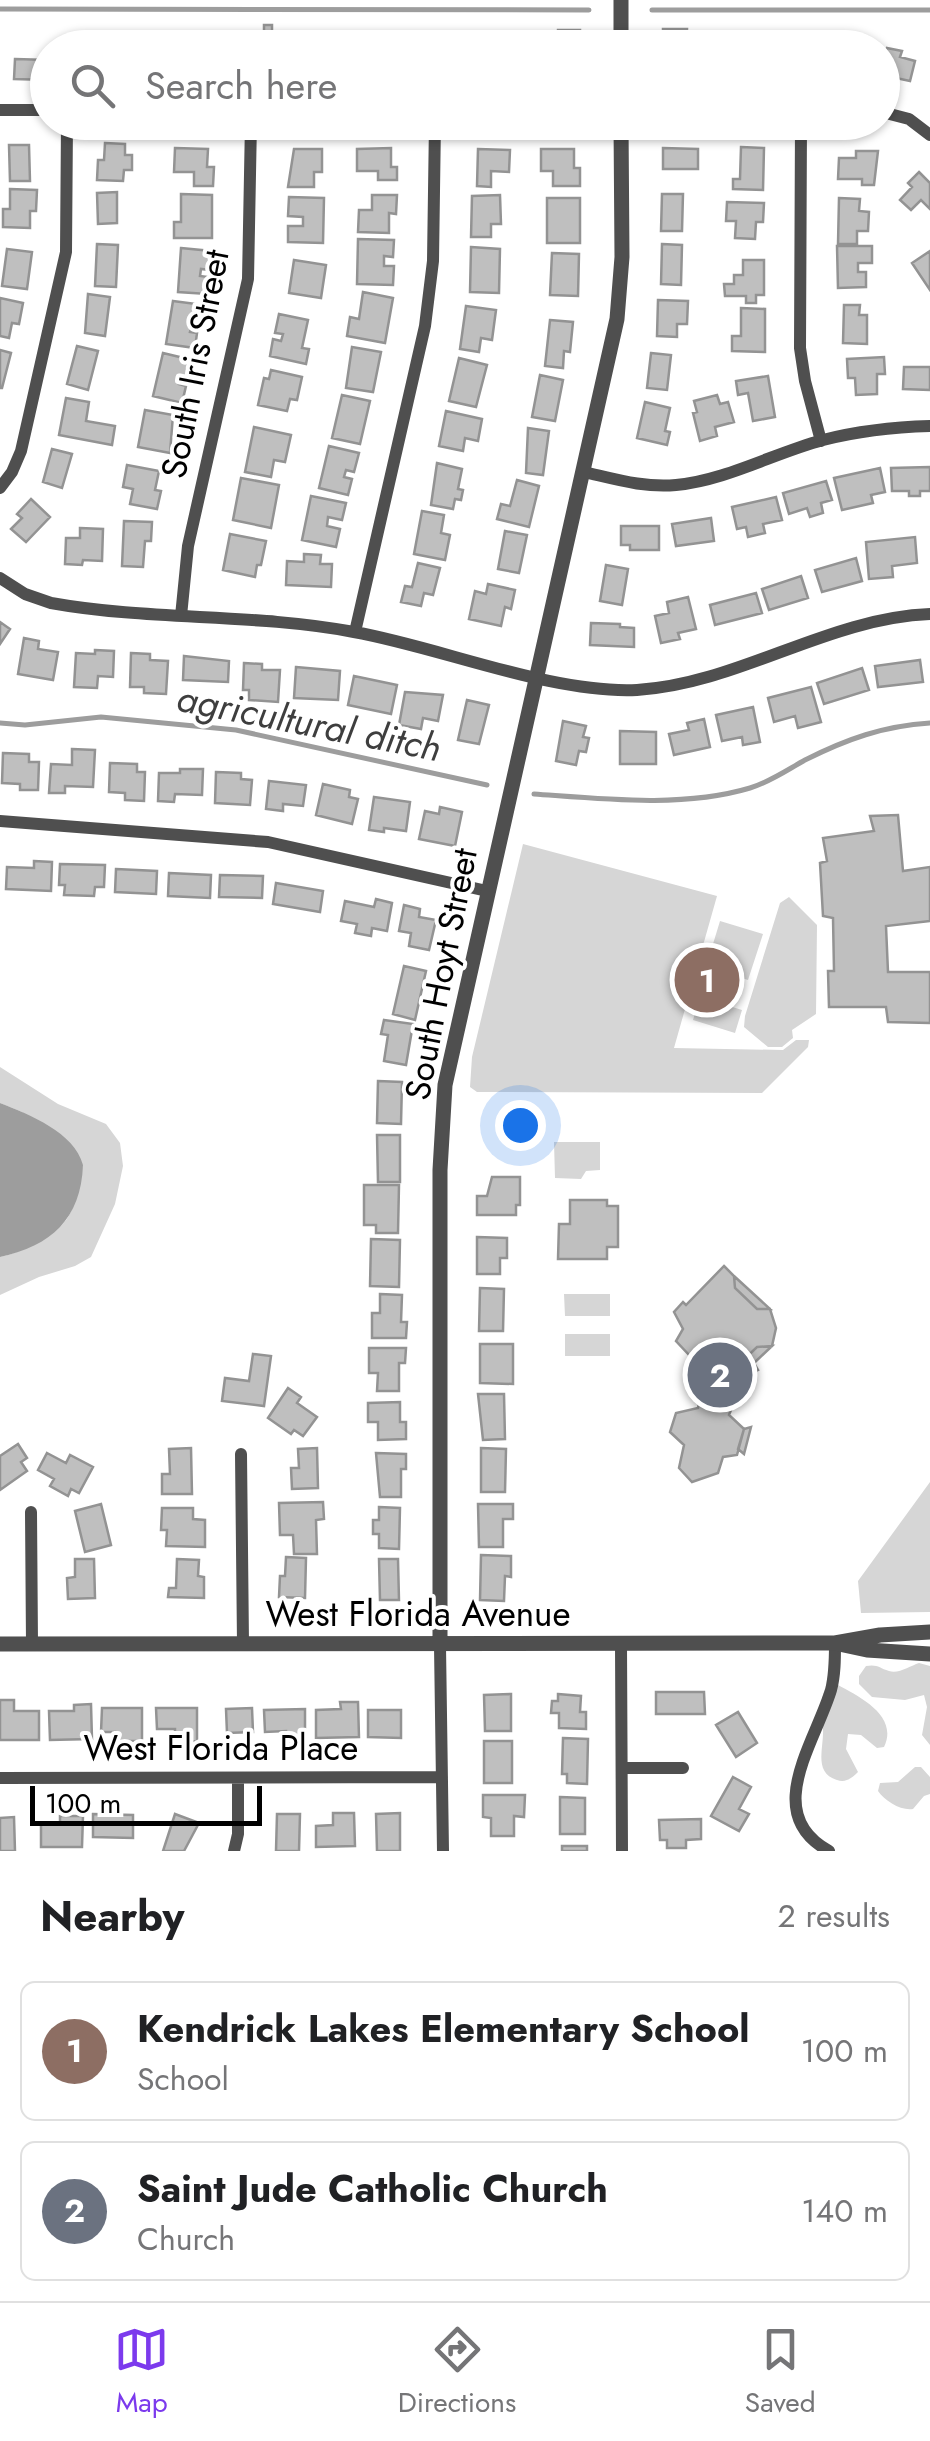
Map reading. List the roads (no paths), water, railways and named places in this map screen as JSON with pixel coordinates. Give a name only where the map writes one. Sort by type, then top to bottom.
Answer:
[{"type":"street","points":[[621,0],[621,30]]},
{"type":"street","points":[[0,110],[30,110]]},
{"type":"street","points":[[900,117],[930,135]]},
{"type":"street","points":[[0,488],[21,451],[62,274],[68,226],[67,140]]},
{"type":"street","name":"South Iris Street","points":[[181,616],[188,546],[248,279],[251,140]]},
{"type":"street","points":[[355,632],[428,312],[435,140]]},
{"type":"street","name":"South Hoyt Street","points":[[443,1851],[441,1122],[451,1050],[611,352],[620,291],[621,140]]},
{"type":"street","points":[[802,140],[800,348],[821,440]]},
{"type":"street","points":[[584,472],[646,485],[680,484],[719,476],[821,440],[873,430],[930,426]]},
{"type":"street","points":[[0,578],[50,603],[355,632],[606,689],[662,687],[872,621],[930,614]]},
{"type":"street","points":[[0,821],[293,846],[487,891]]},
{"type":"street","points":[[241,1454],[243,1643]]},
{"type":"street","points":[[31,1512],[32,1644]]},
{"type":"street","name":"West Florida Avenue","points":[[0,1644],[835,1643],[880,1634],[930,1632]]},
{"type":"street","points":[[829,1851],[804,1832],[794,1802],[832,1684],[835,1643]]},
{"type":"street","name":"West Florida Avenue","points":[[835,1643],[867,1650],[930,1654]]},
{"type":"street","points":[[621,1644],[622,1851]]},
{"type":"street","points":[[622,1768],[684,1768]]},
{"type":"street","name":"West Florida Place","points":[[0,1778],[442,1777]]},
{"type":"street","points":[[234,1851],[238,1834],[238,1778]]},
{"type":"waterway","points":[[0,9],[589,10]]},
{"type":"waterway","points":[[652,10],[930,10]]},
{"type":"waterway","name":"agricultural ditch","points":[[0,723],[25,725],[101,717],[236,730],[487,785]]},
{"type":"waterway","name":"agricultural ditch","points":[[534,794],[643,800],[724,794],[750,788],[851,740],[881,730],[930,723]]},
{"type":"place","name":"Kendrick Lakes Elementary School","points":[[707,980]]},
{"type":"place","name":"Saint Jude Catholic Church","points":[[720,1375]]}]
